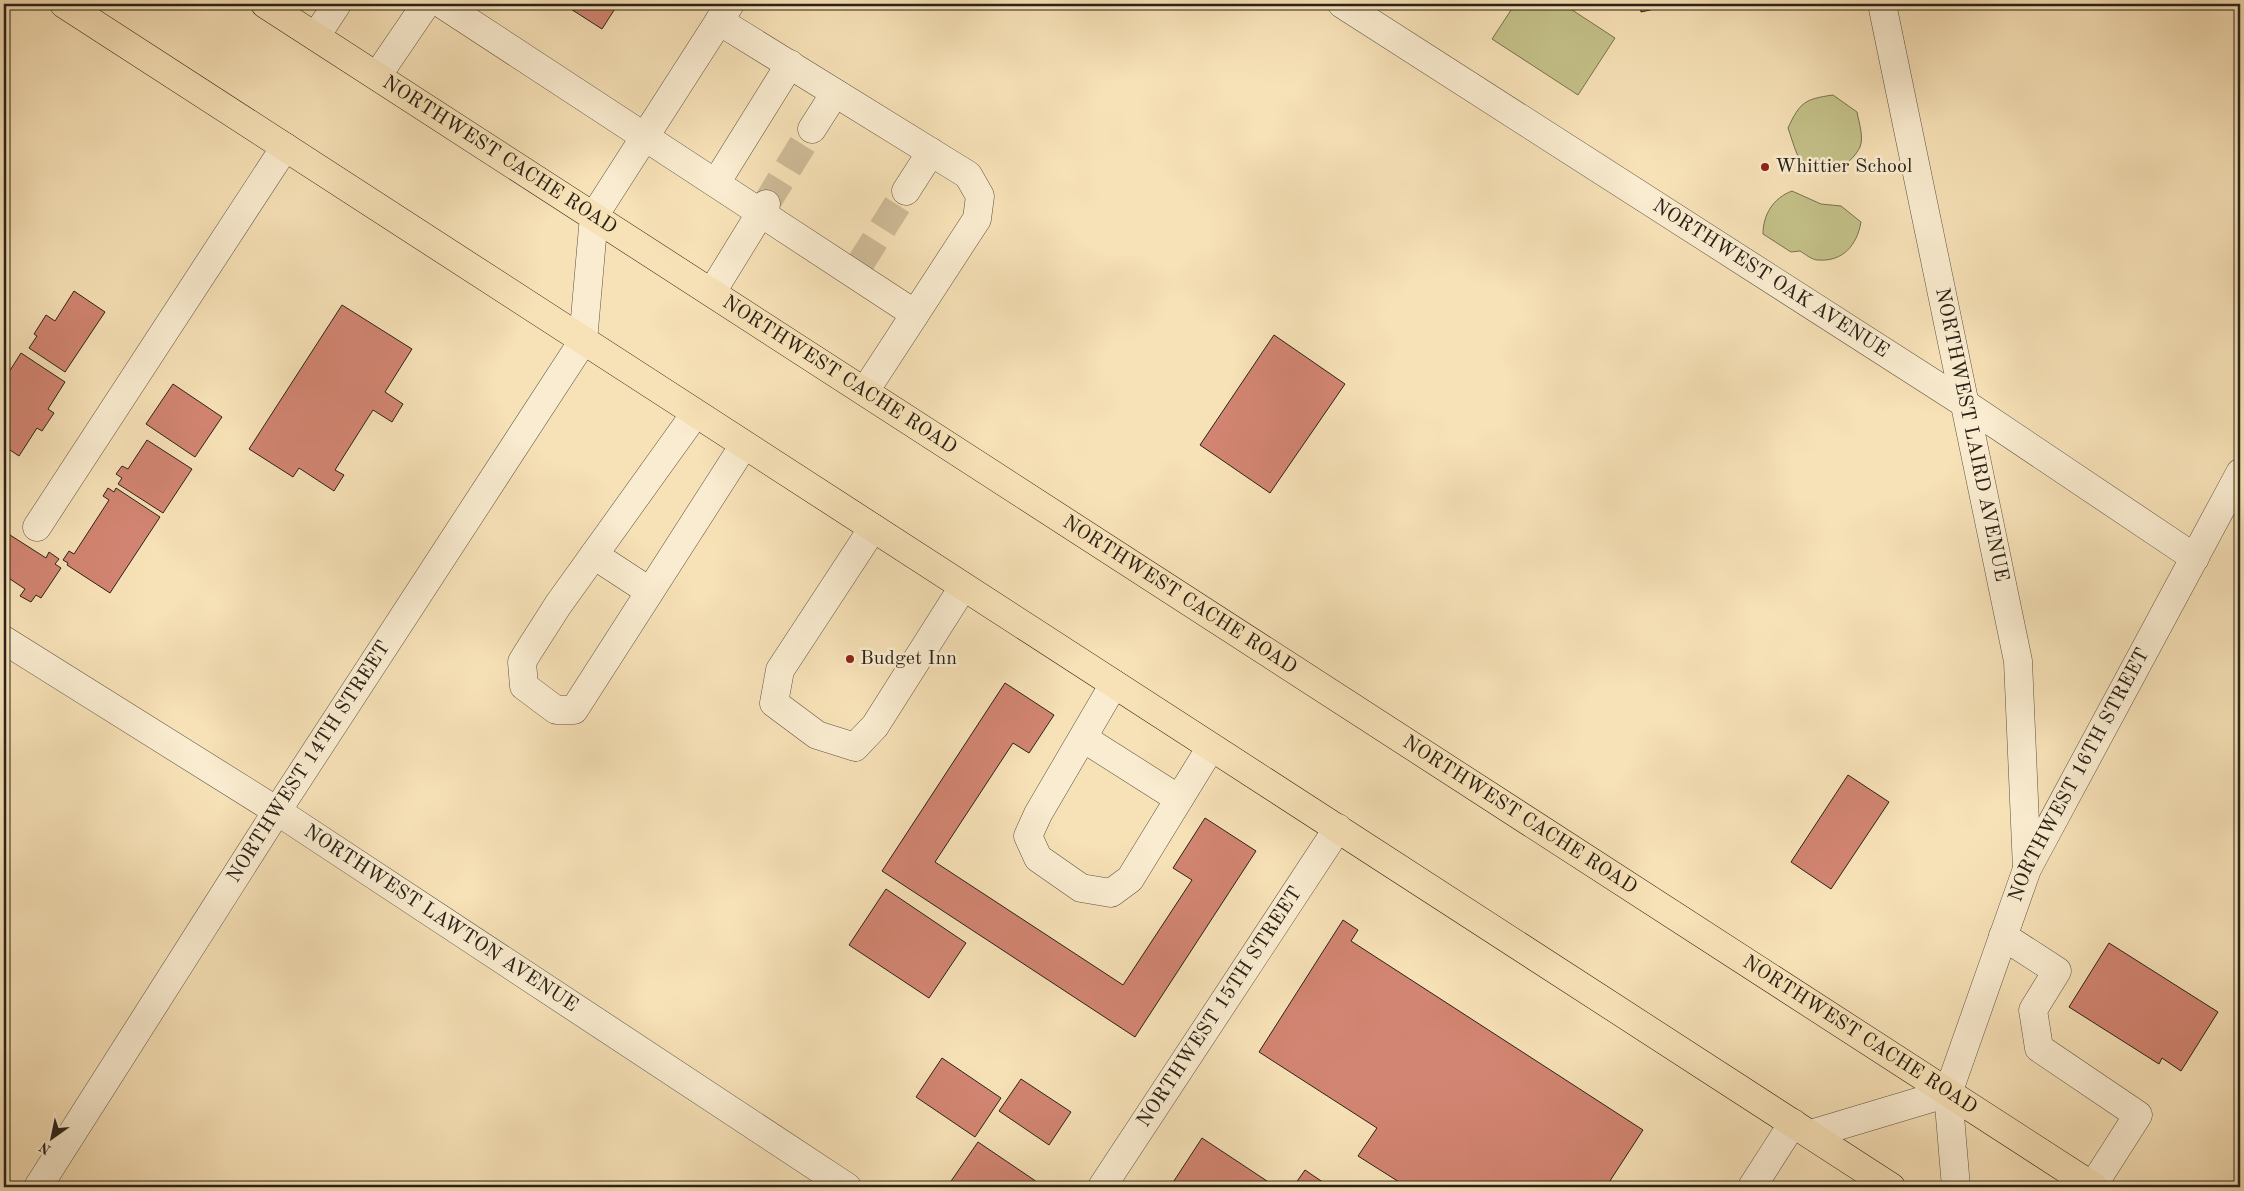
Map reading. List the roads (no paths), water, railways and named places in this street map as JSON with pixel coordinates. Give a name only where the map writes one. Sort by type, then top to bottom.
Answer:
[{"type":"main road","points":[[64,4],[1891,1187]]},
{"type":"main road","name":"NORTHWEST CACHE ROAD","points":[[265,4],[2093,1187]]},
{"type":"street","points":[[316,36],[337,4]]},
{"type":"street","points":[[377,76],[426,4]]},
{"type":"street","points":[[442,4],[716,183],[764,209],[857,269],[915,314]]},
{"type":"street","name":"NORTHWEST OAK AVENUE","points":[[1342,4],[1964,403],[2195,558]]},
{"type":"street","name":"NORTHWEST LAIRD AVENUE","points":[[1882,4],[2018,661],[2027,869]]},
{"type":"street","points":[[583,341],[594,216],[724,12],[790,64],[968,175],[980,196],[977,219],[865,391]]},
{"type":"street","points":[[716,183],[790,64]]},
{"type":"street","points":[[812,129],[835,93]]},
{"type":"street","points":[[37,527],[285,147]]},
{"type":"street","points":[[906,191],[931,152]]},
{"type":"street","points":[[712,292],[764,209]]},
{"type":"street","name":"NORTHWEST 14TH STREET","points":[[38,1187],[277,811],[583,341]]},
{"type":"street","points":[[695,414],[558,605],[522,662],[524,686],[556,710],[574,710],[744,445]]},
{"type":"street","name":"NORTHWEST 16TH STREET","points":[[1956,1187],[1948,1092],[2027,869],[2240,473]]},
{"type":"street","points":[[873,528],[780,670],[774,703],[817,735],[855,747],[875,726],[963,587]]},
{"type":"street","points":[[594,555],[649,591]]},
{"type":"street","name":"NORTHWEST LAWTON AVENUE","points":[[4,640],[277,811],[847,1187]]},
{"type":"street","points":[[1114,684],[1038,814],[1028,836],[1038,858],[1081,888],[1111,893],[1130,879],[1210,747]]},
{"type":"street","points":[[1082,738],[1179,799]]},
{"type":"street","name":"NORTHWEST 15TH STREET","points":[[1102,1187],[1338,828]]},
{"type":"street","points":[[2003,936],[2057,971],[2033,1010],[2039,1048],[2138,1114],[2093,1187]]},
{"type":"street","points":[[1752,1187],[1802,1129],[1948,1092]]},
{"type":"tunnel","points":[[766,204],[812,129]]},
{"type":"tunnel","points":[[860,264],[906,191]]},
{"type":"place","name":"Whittier School","points":[[1765,167]]},
{"type":"place","name":"Budget Inn","points":[[850,659]]}]
